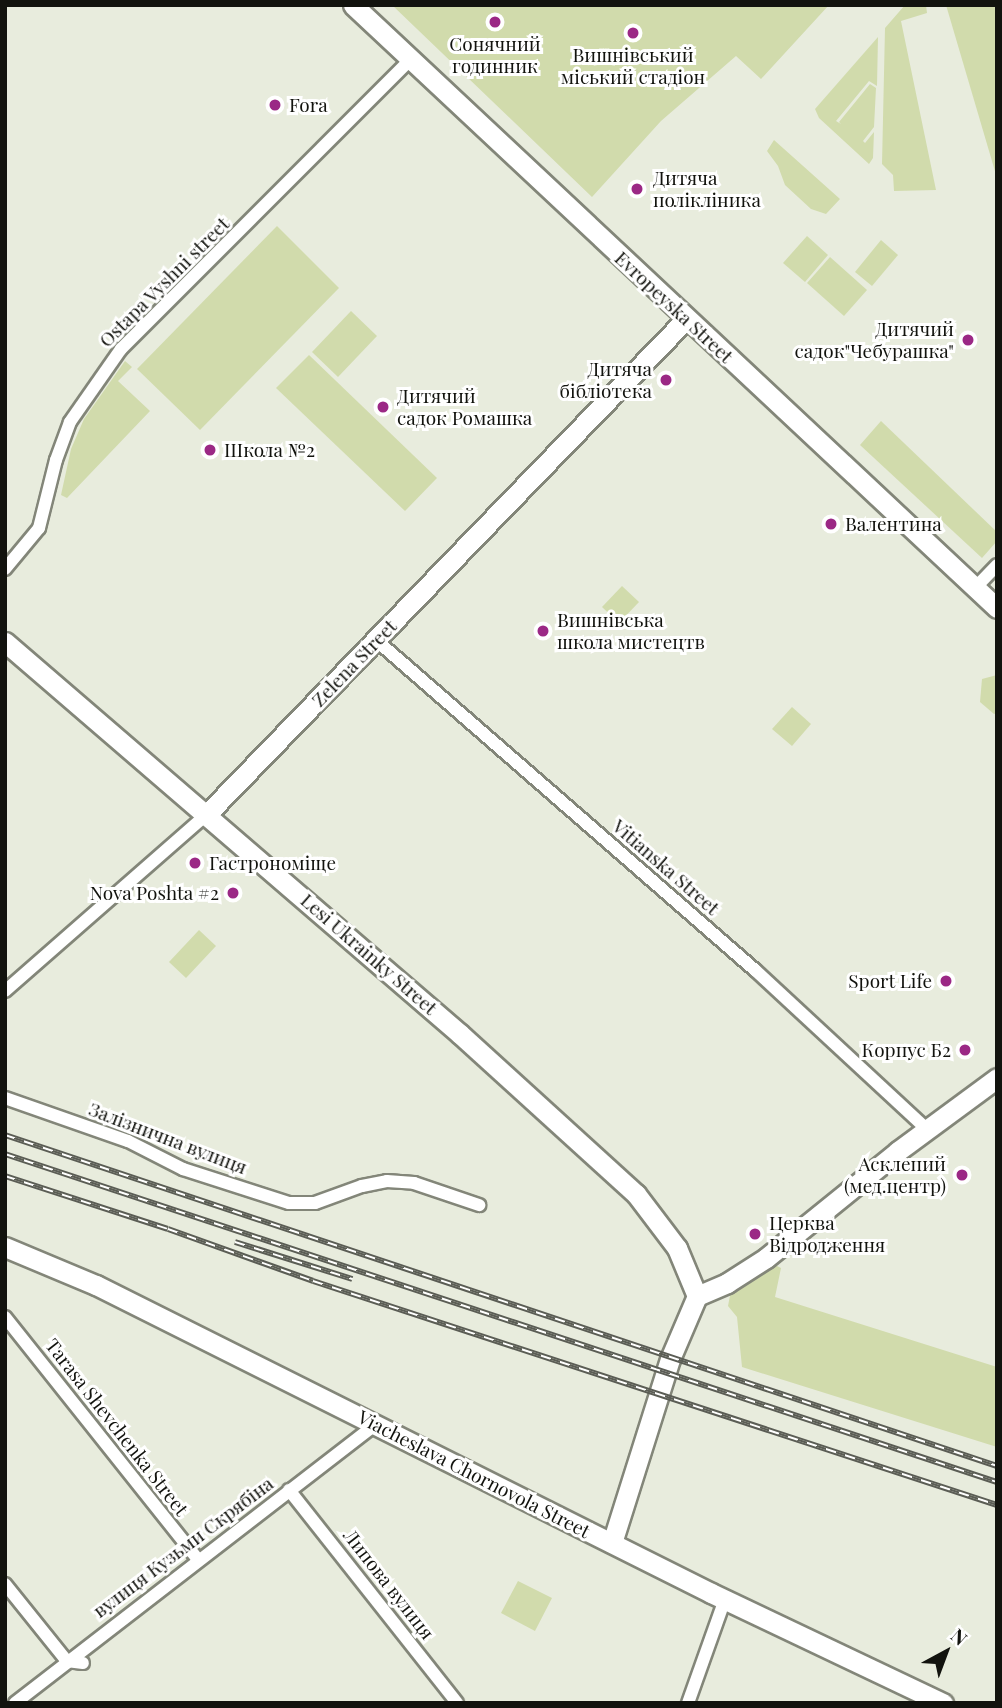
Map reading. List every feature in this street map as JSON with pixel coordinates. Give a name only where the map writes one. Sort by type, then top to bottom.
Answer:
[{"type":"street","name":"Evropeyska Street","points":[[352,5],[997,608]]},
{"type":"street","name":"Ostapa Vyshni street","points":[[5,569],[39,528],[62,441],[70,422],[121,349],[410,60]]},
{"type":"street","name":"Zelena Street","points":[[5,991],[207,814],[686,319]]},
{"type":"street","points":[[975,588],[997,565]]},
{"type":"street","name":"Vitianska Street","points":[[376,639],[755,970],[927,1129]]},
{"type":"street","name":"Lesi Ukrainky Street","points":[[5,642],[460,1034],[636,1194],[662,1224],[677,1248],[697,1296]]},
{"type":"street","points":[[612,1544],[675,1346],[697,1296],[727,1283],[766,1258],[927,1129],[997,1078]]},
{"type":"street","name":"Залізнична вулиця","points":[[5,1098],[137,1145],[183,1169],[289,1203],[314,1203],[362,1186],[387,1181],[414,1183],[479,1205]]},
{"type":"street","name":"Viacheslava Chornovola Street","points":[[5,1247],[96,1285],[612,1544],[943,1703]]},
{"type":"street","name":"Tarasa Shevchenka Street","points":[[5,1317],[198,1560]]},
{"type":"street","name":"вулиця Кузьми Скрябіна","points":[[15,1703],[376,1424]]},
{"type":"street","name":"Липова вулиця","points":[[289,1490],[457,1703]]},
{"type":"street","points":[[5,1584],[67,1661],[83,1663]]},
{"type":"street","points":[[688,1703],[725,1599]]},
{"type":"green space","points":[[392,5],[829,5],[761,79],[736,56],[661,121],[592,197]]},
{"type":"green space","points":[[905,5],[926,5],[927,13],[901,21],[936,190],[894,191],[893,175],[882,164],[885,28]]},
{"type":"green space","points":[[946,5],[997,5],[997,178]]},
{"type":"green space","points":[[878,37],[877,86],[869,81],[836,121],[841,124],[839,122],[870,84],[876,88],[874,127],[863,141],[865,143],[874,132],[873,158],[869,164],[819,118],[815,109]]},
{"type":"green space","points":[[774,140],[840,199],[826,214],[811,209],[785,185],[778,166],[767,151]]},
{"type":"green space","points":[[277,226],[339,288],[200,430],[137,369]]},
{"type":"green space","points":[[807,236],[828,255],[805,282],[783,263]]},
{"type":"green space","points":[[881,240],[898,255],[872,286],[855,272]]},
{"type":"green space","points":[[830,257],[867,290],[844,316],[807,283]]},
{"type":"green space","points":[[351,311],[377,336],[338,377],[312,352]]},
{"type":"green space","points":[[309,355],[437,478],[405,511],[276,388]]},
{"type":"green space","points":[[125,361],[132,367],[118,381],[150,411],[67,498],[61,495],[71,449],[84,419]]},
{"type":"green space","points":[[881,421],[997,532],[997,541],[982,558],[860,445]]},
{"type":"green space","points":[[622,586],[639,602],[619,623],[602,607]]},
{"type":"green space","points":[[997,675],[997,713],[994,714],[980,702],[982,679]]},
{"type":"green space","points":[[792,707],[811,724],[792,746],[772,729]]},
{"type":"green space","points":[[199,930],[216,946],[186,978],[169,962]]},
{"type":"green space","points":[[767,1261],[781,1268],[775,1297],[997,1367],[997,1447],[742,1367],[737,1317],[728,1306],[732,1285]]},
{"type":"green space","points":[[518,1581],[552,1598],[535,1631],[501,1613]]},
{"type":"railway","points":[[5,1135],[997,1466]]},
{"type":"railway","points":[[5,1154],[997,1482]]},
{"type":"railway","points":[[5,1176],[168,1229],[313,1281],[997,1505]]},
{"type":"railway","points":[[235,1242],[352,1279]]},
{"type":"place","name":"Сонячний годинник","points":[[495,22]]},
{"type":"place","name":"Вишнівський міський стадіон","points":[[633,33]]},
{"type":"place","name":"Fora","points":[[275,105]]},
{"type":"place","name":"Дитяча полікліника","points":[[637,189]]},
{"type":"place","name":"Дитячий садок\"Чебурашка\"","points":[[968,340]]},
{"type":"place","name":"Дитяча бібліотека","points":[[666,380]]},
{"type":"place","name":"Дитячий садок Ромашка","points":[[383,407]]},
{"type":"place","name":"Школа №2","points":[[210,450]]},
{"type":"place","name":"Валентина","points":[[831,524]]},
{"type":"place","name":"Вишнівська школа мистецтв","points":[[543,631]]},
{"type":"place","name":"Гастрономіще","points":[[195,863]]},
{"type":"place","name":"Nova Poshta #2","points":[[233,893]]},
{"type":"place","name":"Sport Life","points":[[946,981]]},
{"type":"place","name":"Корпус Б2","points":[[965,1050]]},
{"type":"place","name":"Асклепий (мед.центр)","points":[[962,1175]]},
{"type":"place","name":"Церква Відродження","points":[[755,1234]]}]
